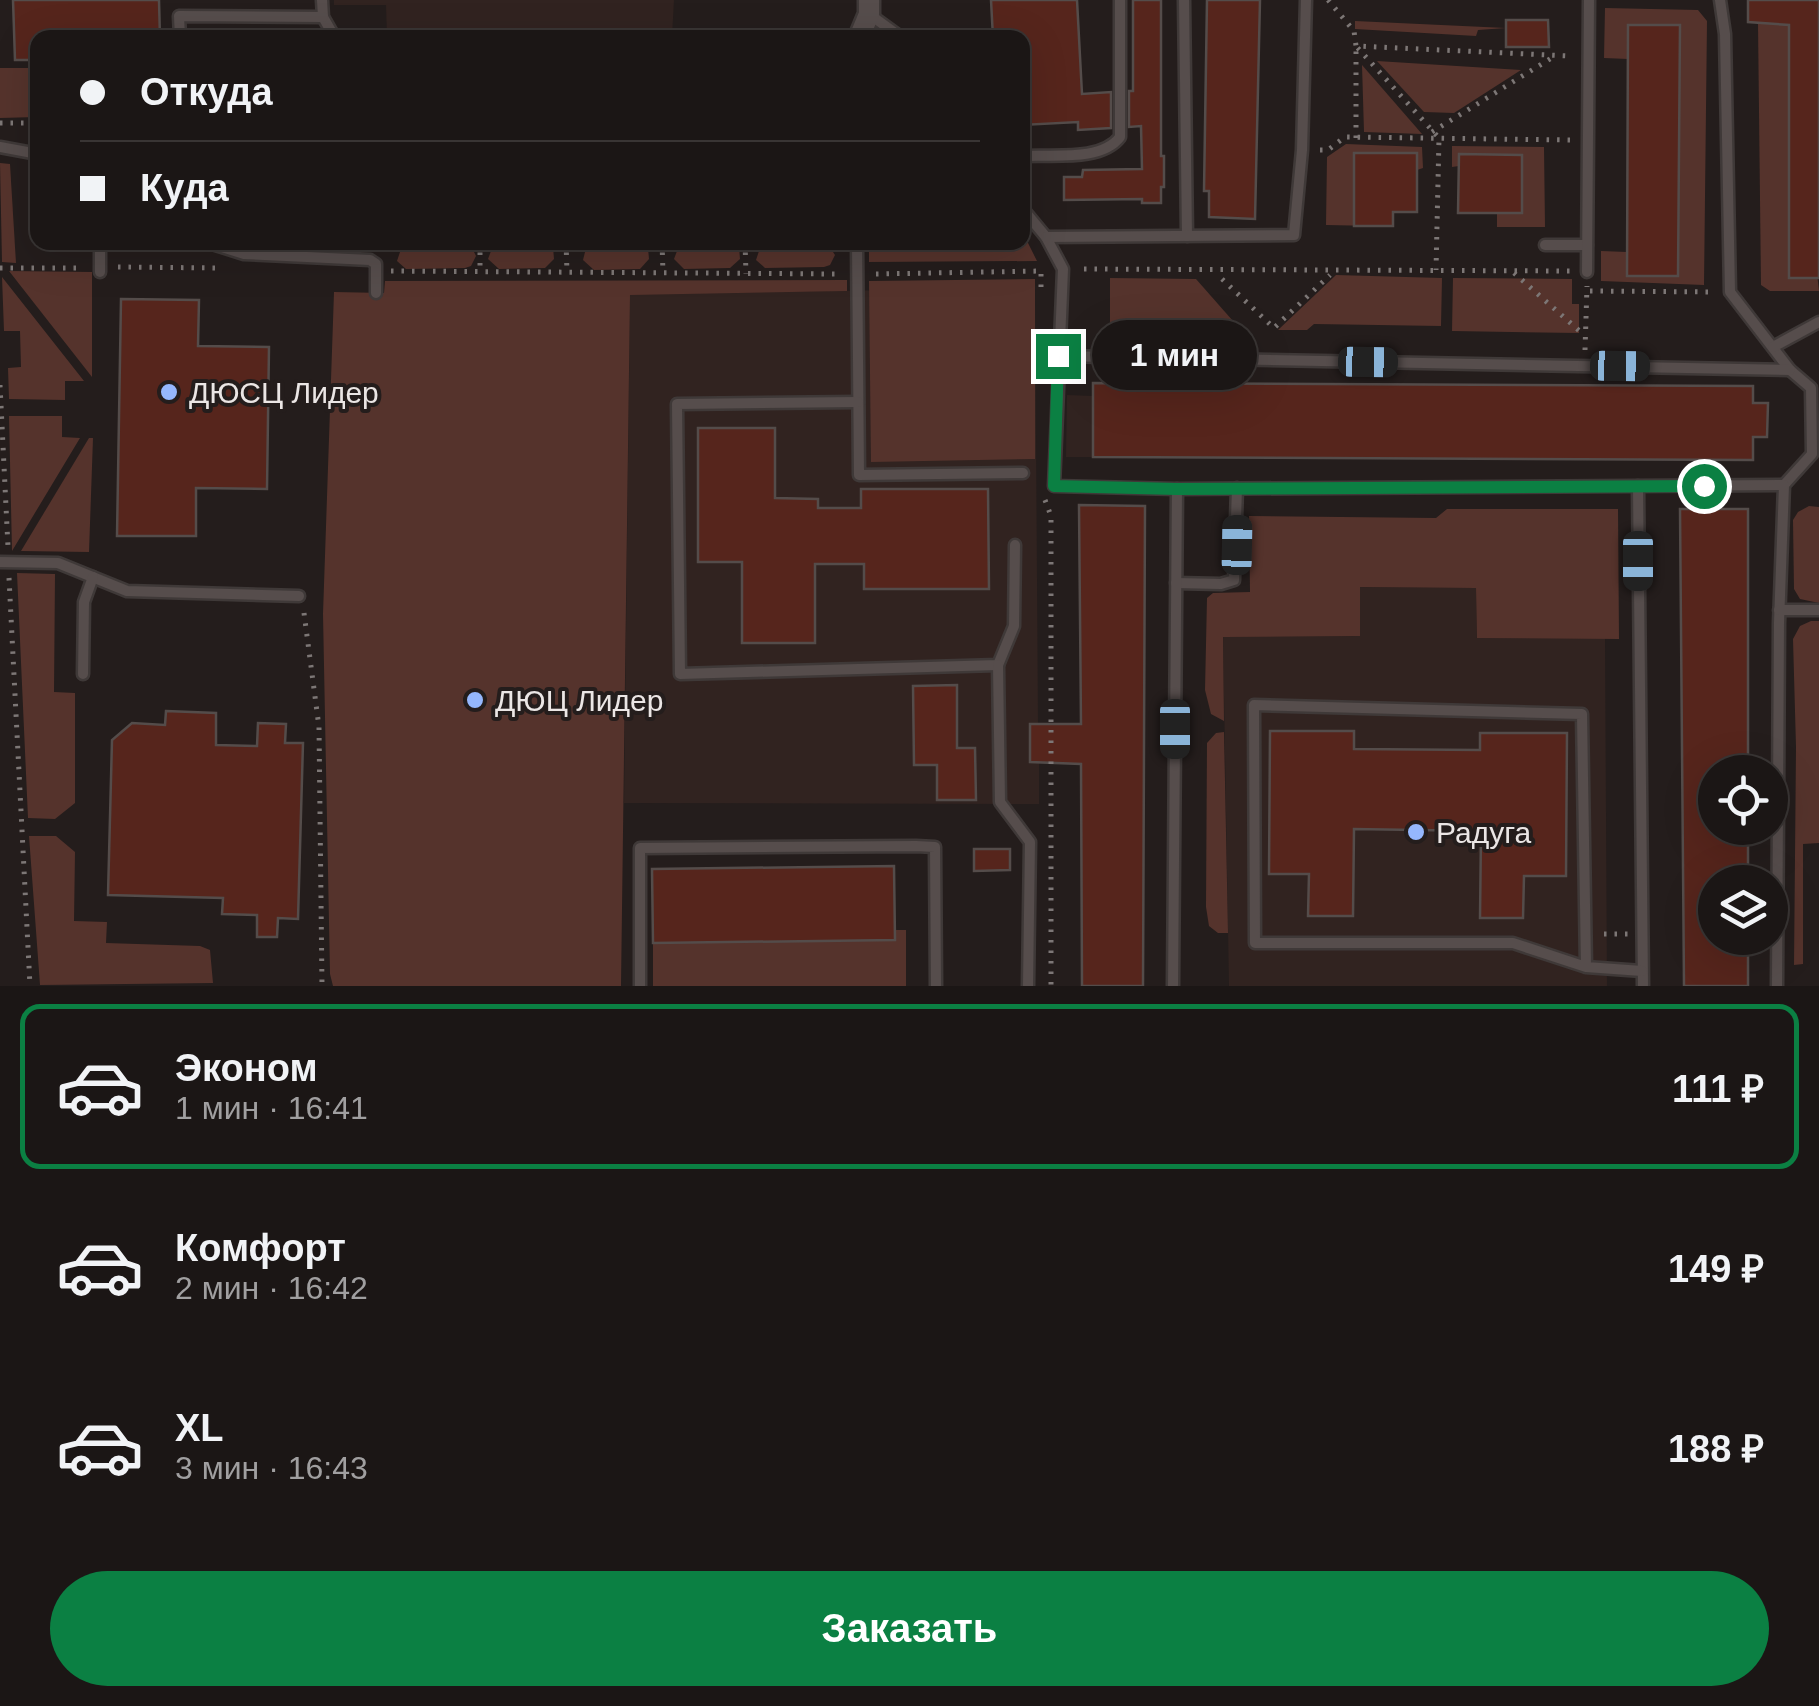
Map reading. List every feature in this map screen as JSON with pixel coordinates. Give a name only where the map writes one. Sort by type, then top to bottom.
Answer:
[{"type":"lane","points":[[322,0],[323,18],[331,30]]},
{"type":"lane","points":[[1030,156],[1098,152],[1113,147],[1120,137],[1120,0]]},
{"type":"lane","points":[[1184,0],[1187,236]]},
{"type":"lane","points":[[1046,237],[1294,235],[1302,150],[1306,0]]},
{"type":"lane","points":[[1587,272],[1589,0]]},
{"type":"lane","points":[[1030,218],[1046,237],[1063,270],[1054,486],[1177,489],[1784,485],[1815,457],[1815,402],[1811,388],[1790,370],[1730,292],[1725,34],[1720,0]]},
{"type":"lane","points":[[869,7],[893,30]]},
{"type":"lane","points":[[180,30],[179,16],[323,18]]},
{"type":"lane","points":[[0,147],[30,153]]},
{"type":"lane","points":[[1545,245],[1587,245]]},
{"type":"lane","points":[[100,250],[100,270]]},
{"type":"lane","points":[[231,250],[244,254],[370,260],[376,264],[376,293]]},
{"type":"lane","points":[[857,250],[858,475],[1022,473]]},
{"type":"lane","points":[[1773,347],[1819,322]]},
{"type":"lane","points":[[1058,356],[1790,370]]},
{"type":"lane","points":[[858,402],[677,404],[680,674],[998,665]]},
{"type":"lane","points":[[1777,986],[1784,485]]},
{"type":"lane","points":[[1638,486],[1642,986]]},
{"type":"lane","points":[[1176,583],[1221,584],[1234,580],[1237,488]]},
{"type":"lane","points":[[1174,986],[1177,489]]},
{"type":"lane","points":[[1014,545],[1014,626],[998,665],[1000,802],[1030,842],[1028,986]]},
{"type":"lane","points":[[4,562],[58,563],[126,591],[299,596]]},
{"type":"lane","points":[[83,674],[84,602],[94,577]]},
{"type":"lane","points":[[1780,610],[1819,610]]},
{"type":"lane","points":[[1586,967],[1582,714],[1254,705],[1255,942],[1513,943],[1586,967],[1642,971]]},
{"type":"lane","points":[[640,986],[640,848],[935,846],[936,986]]},
{"type":"path","points":[[1328,0],[1354,31],[1356,138]]},
{"type":"path","points":[[1356,46],[1588,56]]},
{"type":"path","points":[[1356,46],[1438,138],[1436,270]]},
{"type":"path","points":[[1432,132],[1556,55]]},
{"type":"path","points":[[0,123],[30,123]]},
{"type":"path","points":[[1302,150],[1328,150],[1344,137],[1588,140]]},
{"type":"path","points":[[480,250],[480,272]]},
{"type":"path","points":[[567,250],[568,272]]},
{"type":"path","points":[[662,250],[663,273]]},
{"type":"path","points":[[745,250],[746,274]]},
{"type":"path","points":[[0,268],[238,268]]},
{"type":"path","points":[[1084,269],[1587,272],[1585,365]]},
{"type":"path","points":[[376,271],[1041,271],[1042,306]]},
{"type":"path","points":[[1511,271],[1586,337]]},
{"type":"path","points":[[1222,278],[1274,328],[1330,275]]},
{"type":"path","points":[[1586,291],[1730,292]]},
{"type":"path","points":[[0,385],[4,562],[30,986]]},
{"type":"path","points":[[1045,494],[1051,516],[1051,986]]},
{"type":"path","points":[[299,596],[309,628],[319,727],[322,986]]},
{"type":"path","points":[[1586,932],[1641,935]]},
{"type":"path","points":[[19,967],[28,966]]},
{"type":"shaded area","points":[[334,0],[674,0],[672,30],[387,30],[386,5],[334,5]]},
{"type":"shaded area","points":[[1605,8],[1698,10],[1707,21],[1704,285],[1601,281],[1601,251],[1627,252],[1627,276],[1678,275],[1679,26],[1629,25],[1628,59],[1604,58]]},
{"type":"shaded area","points":[[1355,21],[1506,28],[1478,30],[1476,36],[1355,29]]},
{"type":"shaded area","points":[[1758,23],[1789,25],[1819,291],[1770,291],[1761,285]]},
{"type":"shaded area","points":[[1377,61],[1521,70],[1454,113],[1424,112]]},
{"type":"shaded area","points":[[1362,65],[1422,134],[1364,132]]},
{"type":"shaded area","points":[[0,68],[30,68],[30,117],[0,118]]},
{"type":"shaded area","points":[[1346,144],[1422,147],[1423,168],[1417,170],[1417,153],[1355,153],[1354,212],[1376,226],[1326,225],[1327,157]]},
{"type":"shaded area","points":[[1452,146],[1544,147],[1545,227],[1497,227],[1497,213],[1522,213],[1522,155],[1459,154],[1459,166],[1452,167]]},
{"type":"shaded area","points":[[0,163],[10,164],[16,263],[2,262]]},
{"type":"shaded area","points":[[1030,247],[1037,261],[869,262],[869,250]]},
{"type":"shaded area","points":[[401,250],[473,250],[476,256],[471,266],[465,268],[406,269],[397,261]]},
{"type":"shaded area","points":[[491,250],[553,250],[554,259],[545,268],[499,269],[488,259]]},
{"type":"shaded area","points":[[586,250],[648,250],[649,259],[640,269],[594,270],[583,260]]},
{"type":"shaded area","points":[[677,250],[739,250],[740,259],[730,268],[684,269],[674,259]]},
{"type":"shaded area","points":[[759,250],[832,250],[835,255],[830,265],[824,267],[765,268],[756,260]]},
{"type":"shaded area","points":[[9,271],[92,272],[92,377]]},
{"type":"shaded area","points":[[1336,275],[1442,278],[1441,326],[1314,324],[1307,330],[1278,330]]},
{"type":"shaded area","points":[[2,277],[84,381],[65,381],[65,400],[9,399],[8,368],[21,367],[20,331],[4,331]]},
{"type":"shaded area","points":[[1110,278],[1196,279],[1240,329],[1110,328]]},
{"type":"shaded area","points":[[1453,278],[1572,279],[1572,304],[1579,304],[1579,333],[1452,331]]},
{"type":"shaded area","points":[[1035,279],[1035,459],[871,462],[869,281]]},
{"type":"shaded area","name":"ДЮЦ Лидер","points":[[847,280],[847,291],[630,295],[621,986],[333,986],[323,614],[334,292],[384,293],[385,281]]},
{"type":"shaded area","points":[[1035,288],[1038,723],[1048,724],[1047,763],[1039,763],[1039,804],[624,803],[630,294]]},
{"type":"shaded area","points":[[1067,395],[1093,396],[1093,457],[1066,457]]},
{"type":"shaded area","points":[[9,416],[62,416],[62,437],[80,438],[12,551]]},
{"type":"shaded area","points":[[89,438],[93,438],[89,552],[21,551]]},
{"type":"shaded area","points":[[1809,506],[1819,507],[1819,603],[1800,599],[1794,589],[1793,520]]},
{"type":"shaded area","points":[[1447,509],[1618,509],[1619,639],[1477,638],[1476,588],[1360,587],[1360,636],[1223,637],[1224,721],[1211,714],[1205,690],[1207,598],[1213,593],[1250,592],[1249,516],[1436,518]]},
{"type":"shaded area","points":[[17,573],[55,574],[54,692],[75,693],[75,803],[55,819],[28,818]]},
{"type":"shaded area","name":"Радуга","points":[[1359,587],[1476,588],[1477,638],[1605,638],[1607,986],[1229,986],[1223,637],[1359,636]]},
{"type":"shaded area","points":[[1819,621],[1819,843],[1803,844],[1803,964],[1794,965],[1793,639],[1800,626]]},
{"type":"shaded area","points":[[1224,732],[1228,933],[1218,933],[1209,926],[1206,907],[1207,743],[1216,733]]},
{"type":"shaded area","points":[[29,836],[56,836],[75,852],[74,921],[107,922],[106,943],[200,946],[210,950],[213,983],[40,985]]},
{"type":"shaded area","points":[[895,930],[906,930],[906,986],[653,986],[653,943],[894,940]]},
{"type":"building","points":[[13,0],[159,0],[160,30],[30,30],[30,60],[15,60]]},
{"type":"building","points":[[991,0],[1077,0],[1082,94],[1111,92],[1111,128],[1078,130],[1078,122],[1030,125],[1030,30],[993,30]]},
{"type":"building","points":[[1133,0],[1161,0],[1161,203],[1142,203],[1142,199],[1064,200],[1064,177],[1082,177],[1083,170],[1142,169],[1141,126],[1129,127]]},
{"type":"building","points":[[1207,0],[1260,0],[1255,219],[1209,217],[1209,191],[1204,191]]},
{"type":"building","points":[[1748,0],[1819,0],[1819,278],[1789,278],[1789,25],[1748,22]]},
{"type":"building","points":[[1506,20],[1548,20],[1549,47],[1506,47]]},
{"type":"building","points":[[1628,25],[1680,25],[1678,276],[1627,276]]},
{"type":"building","points":[[1354,153],[1417,153],[1417,212],[1393,212],[1393,226],[1354,226]]},
{"type":"building","points":[[1459,154],[1522,155],[1522,213],[1458,213]]},
{"type":"building","points":[[121,299],[199,300],[198,346],[269,347],[267,489],[196,488],[196,536],[117,536]]},
{"type":"building","points":[[1093,383],[1753,386],[1753,403],[1768,403],[1767,437],[1753,437],[1753,460],[1093,457]]},
{"type":"building","points":[[698,428],[775,428],[775,498],[818,499],[818,508],[861,508],[861,489],[988,489],[989,589],[864,589],[864,564],[815,564],[815,643],[742,643],[742,562],[698,562]]},
{"type":"building","points":[[1079,505],[1145,506],[1143,986],[1082,986],[1081,764],[1030,762],[1030,724],[1081,724]]},
{"type":"building","points":[[1680,509],[1748,509],[1748,755],[1698,755],[1698,845],[1748,845],[1748,865],[1698,865],[1698,955],[1748,955],[1748,986],[1684,986]]},
{"type":"building","points":[[957,685],[957,748],[975,748],[976,800],[937,800],[937,765],[914,765],[913,686]]},
{"type":"building","points":[[166,711],[216,713],[216,745],[257,746],[258,723],[286,724],[285,743],[303,743],[298,919],[278,918],[277,937],[257,937],[257,915],[222,914],[223,898],[108,895],[112,740],[132,723],[165,725]]},
{"type":"building","points":[[1270,731],[1354,731],[1354,749],[1480,750],[1480,733],[1567,733],[1566,876],[1524,876],[1523,918],[1480,918],[1481,831],[1354,829],[1353,916],[1308,916],[1309,874],[1269,874]]},
{"type":"building","points":[[974,849],[1010,849],[1010,870],[974,871]]},
{"type":"building","points":[[894,866],[895,940],[653,943],[652,869]]},
{"type":"place","name":"ДЮСЦ Лидер","points":[[169,392]]},
{"type":"place","name":"ДЮЦ Лидер","points":[[475,700]]},
{"type":"place","name":"Радуга","points":[[1416,832]]},
{"type":"route","points":[[1058,356],[1054,486],[1177,489],[1704,486]]}]
